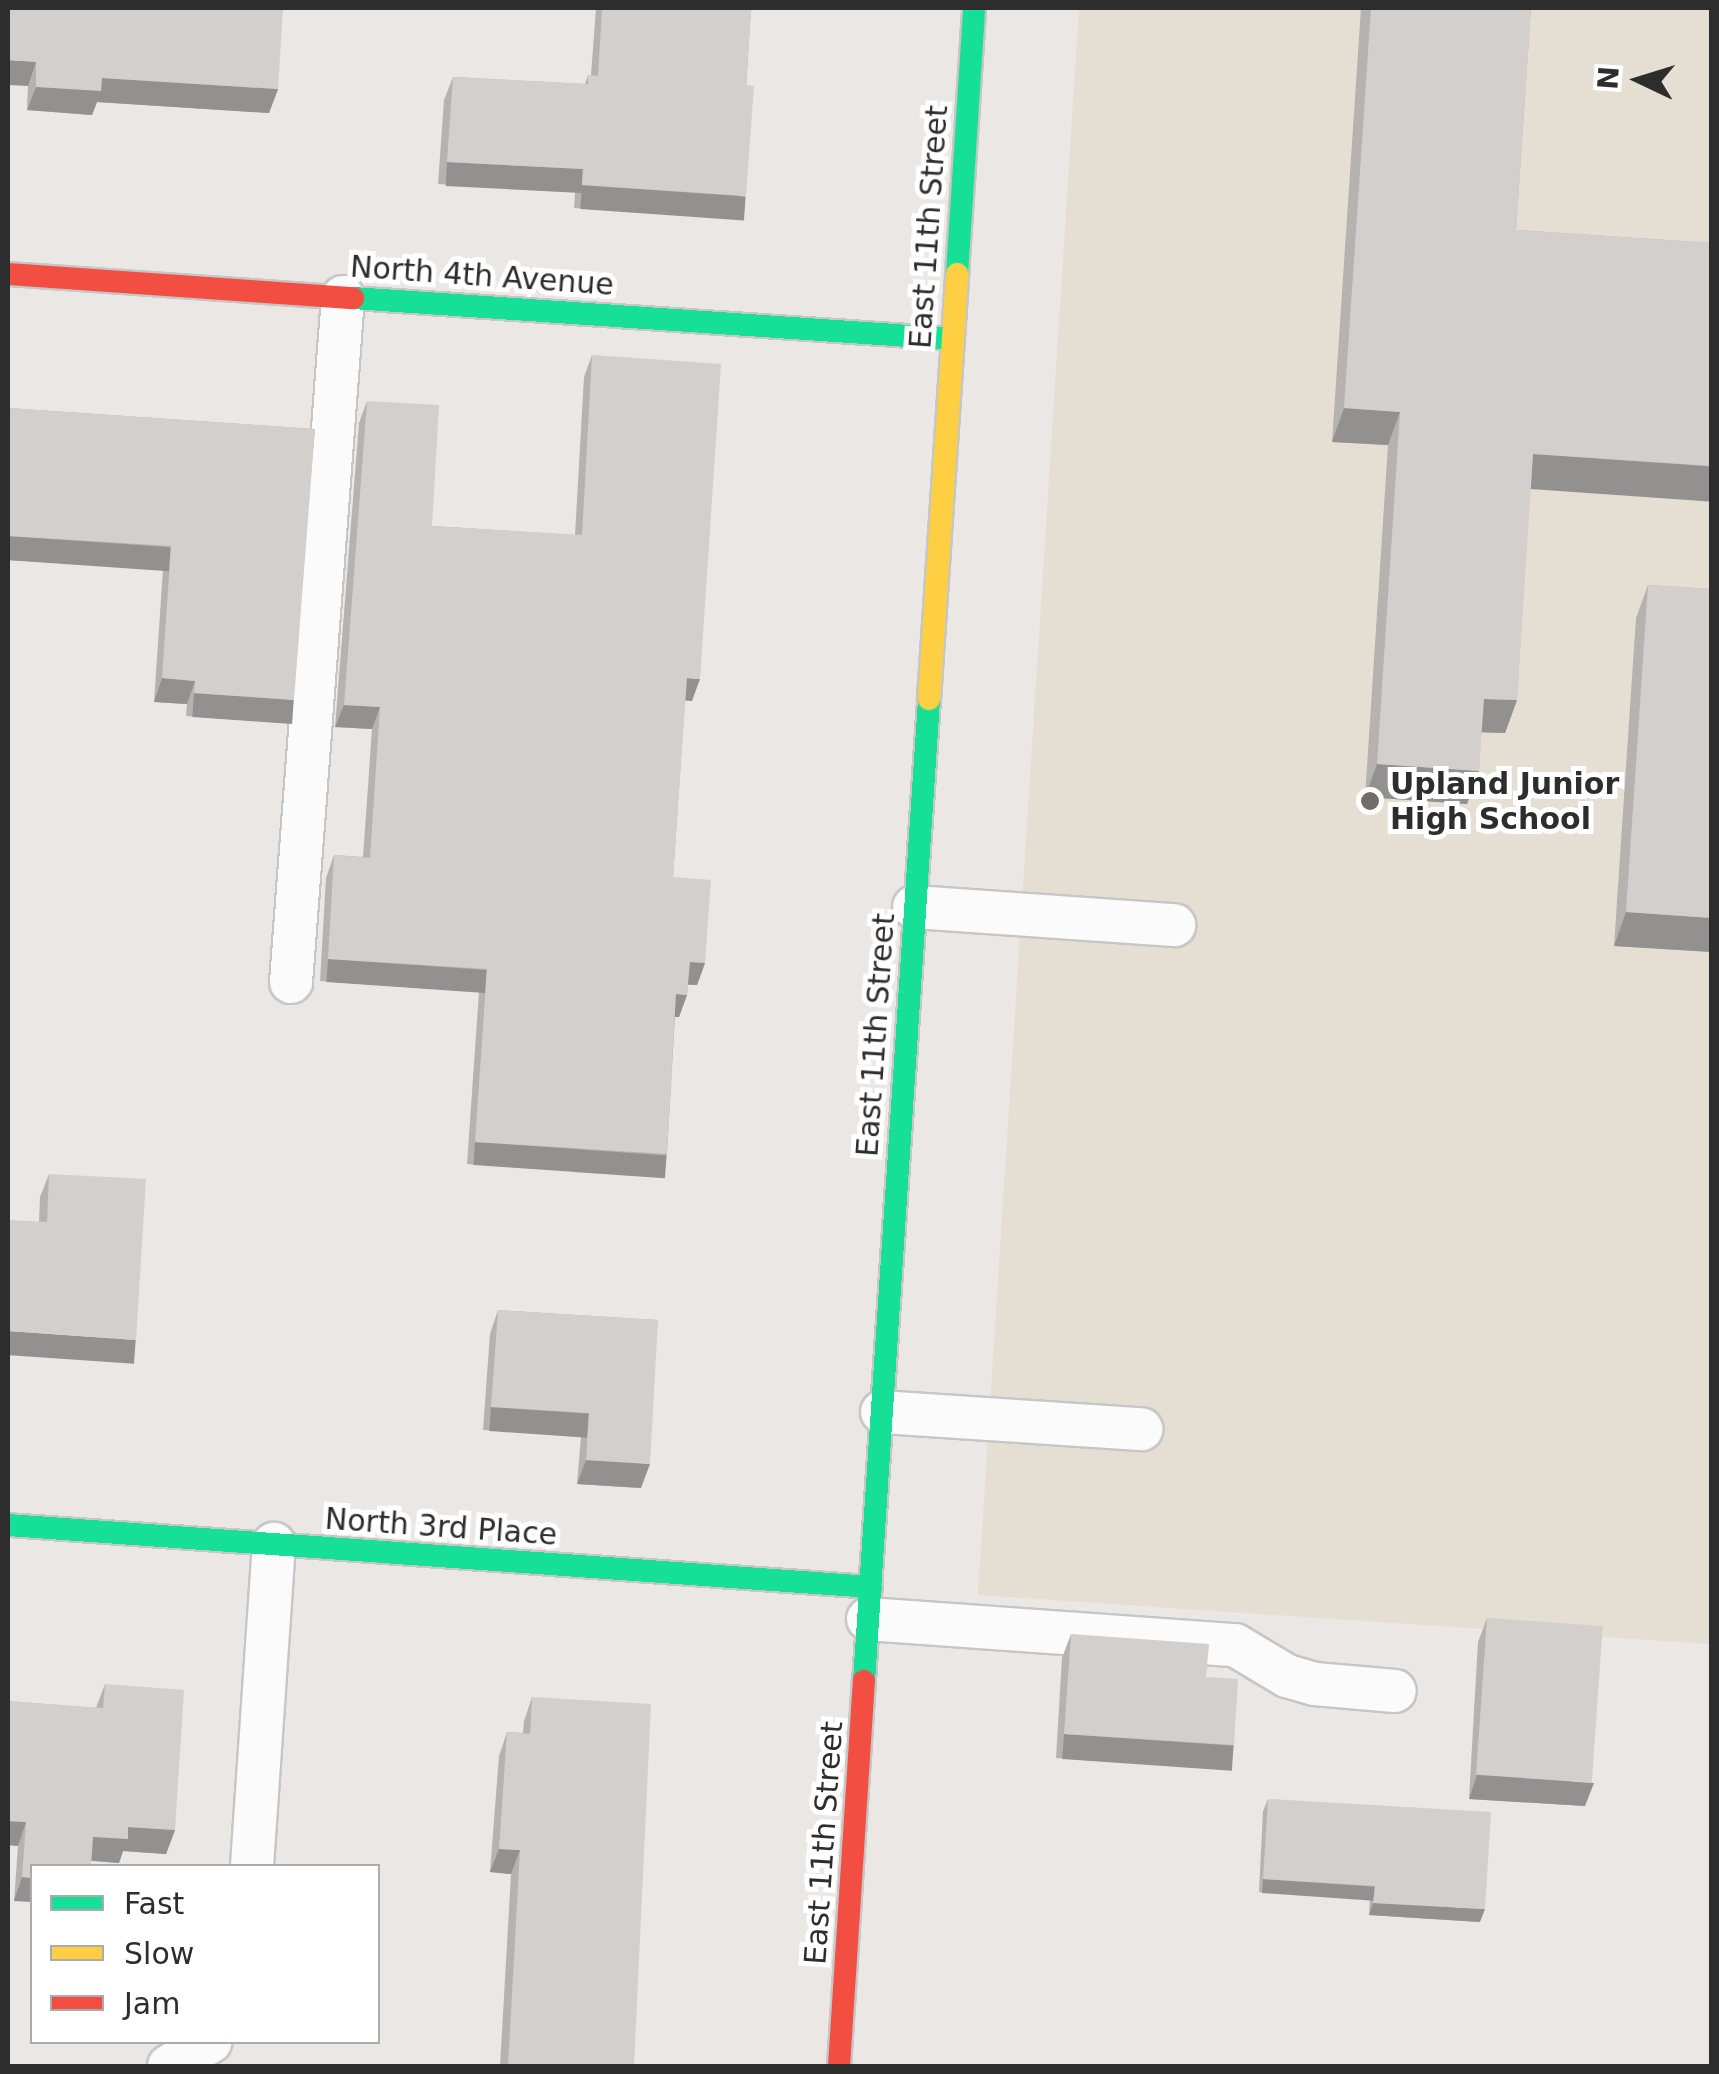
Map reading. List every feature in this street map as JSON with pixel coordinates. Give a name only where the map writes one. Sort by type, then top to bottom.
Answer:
[{"type":"street","name":"East 11th Street","points":[[839,2066],[974,8]]},
{"type":"street","name":"North 4th Avenue","points":[[8,274],[953,339]]},
{"type":"street","name":"North 3rd Place","points":[[8,1525],[274,1544],[870,1603]]},
{"type":"lane","points":[[291,982],[343,297]]},
{"type":"lane","points":[[914,906],[1174,925]]},
{"type":"lane","points":[[882,1412],[1141,1429]]},
{"type":"lane","points":[[252,1864],[274,1544]]},
{"type":"lane","points":[[870,1603],[1235,1644],[1287,1676],[1314,1684],[1395,1691]]},
{"type":"lane","points":[[169,2066],[207,2044]]},
{"type":"shaded area","name":"Upland Junior High School","points":[[1079,8],[1711,8],[1711,1644],[978,1595]]},
{"type":"building","points":[[8,8],[283,8],[278,89],[102,78],[101,91],[36,87],[36,62],[8,60]]},
{"type":"building","points":[[602,8],[751,8],[746,85],[754,86],[746,196],[582,185],[583,169],[447,162],[453,77],[588,84],[588,75],[598,76]]},
{"type":"building","points":[[1371,8],[1531,8],[1516,230],[1712,243],[1712,466],[1533,454],[1517,700],[1484,699],[1479,771],[1377,764],[1400,412],[1344,408]]},
{"type":"building","points":[[592,355],[721,364],[700,679],[687,678],[673,877],[711,880],[705,963],[690,962],[687,995],[676,994],[667,1154],[475,1142],[487,969],[328,959],[334,855],[370,858],[380,707],[344,705],[367,401],[439,405],[432,526],[582,535]]},
{"type":"building","points":[[8,408],[315,429],[294,700],[194,693],[195,681],[162,678],[171,546],[8,536]]},
{"type":"building","points":[[1648,585],[1712,589],[1712,918],[1626,912]]},
{"type":"building","points":[[49,1174],[146,1179],[136,1340],[8,1331],[8,1220],[47,1222]]},
{"type":"building","points":[[498,1310],[658,1320],[650,1464],[586,1460],[589,1413],[491,1407]]},
{"type":"building","points":[[1487,1618],[1603,1626],[1592,1783],[1476,1775]]},
{"type":"building","points":[[1071,1634],[1209,1644],[1206,1677],[1238,1679],[1234,1745],[1064,1734]]},
{"type":"building","points":[[105,1684],[184,1690],[175,1830],[128,1827],[128,1839],[93,1837],[91,1864],[30,1864],[30,1878],[22,1877],[26,1822],[8,1821],[8,1701],[103,1708]]},
{"type":"building","points":[[532,1697],[651,1704],[634,2066],[508,2065],[520,1850],[499,1849],[507,1732],[530,1734]]},
{"type":"building","points":[[1268,1799],[1491,1812],[1485,1909],[1373,1903],[1375,1886],[1263,1879]]},
{"type":"traffic: fast","points":[[957,274],[974,8]]},
{"type":"traffic: fast","points":[[353,298],[953,339]]},
{"type":"traffic: fast","points":[[864,1681],[929,699]]},
{"type":"traffic: fast","points":[[8,1525],[871,1587]]},
{"type":"traffic: slow","points":[[929,699],[957,274]]},
{"type":"traffic: jam","points":[[8,274],[353,298]]},
{"type":"traffic: jam","points":[[839,2066],[864,1681]]},
{"type":"place","name":"Upland Junior High School","points":[[1370,801]]}]
